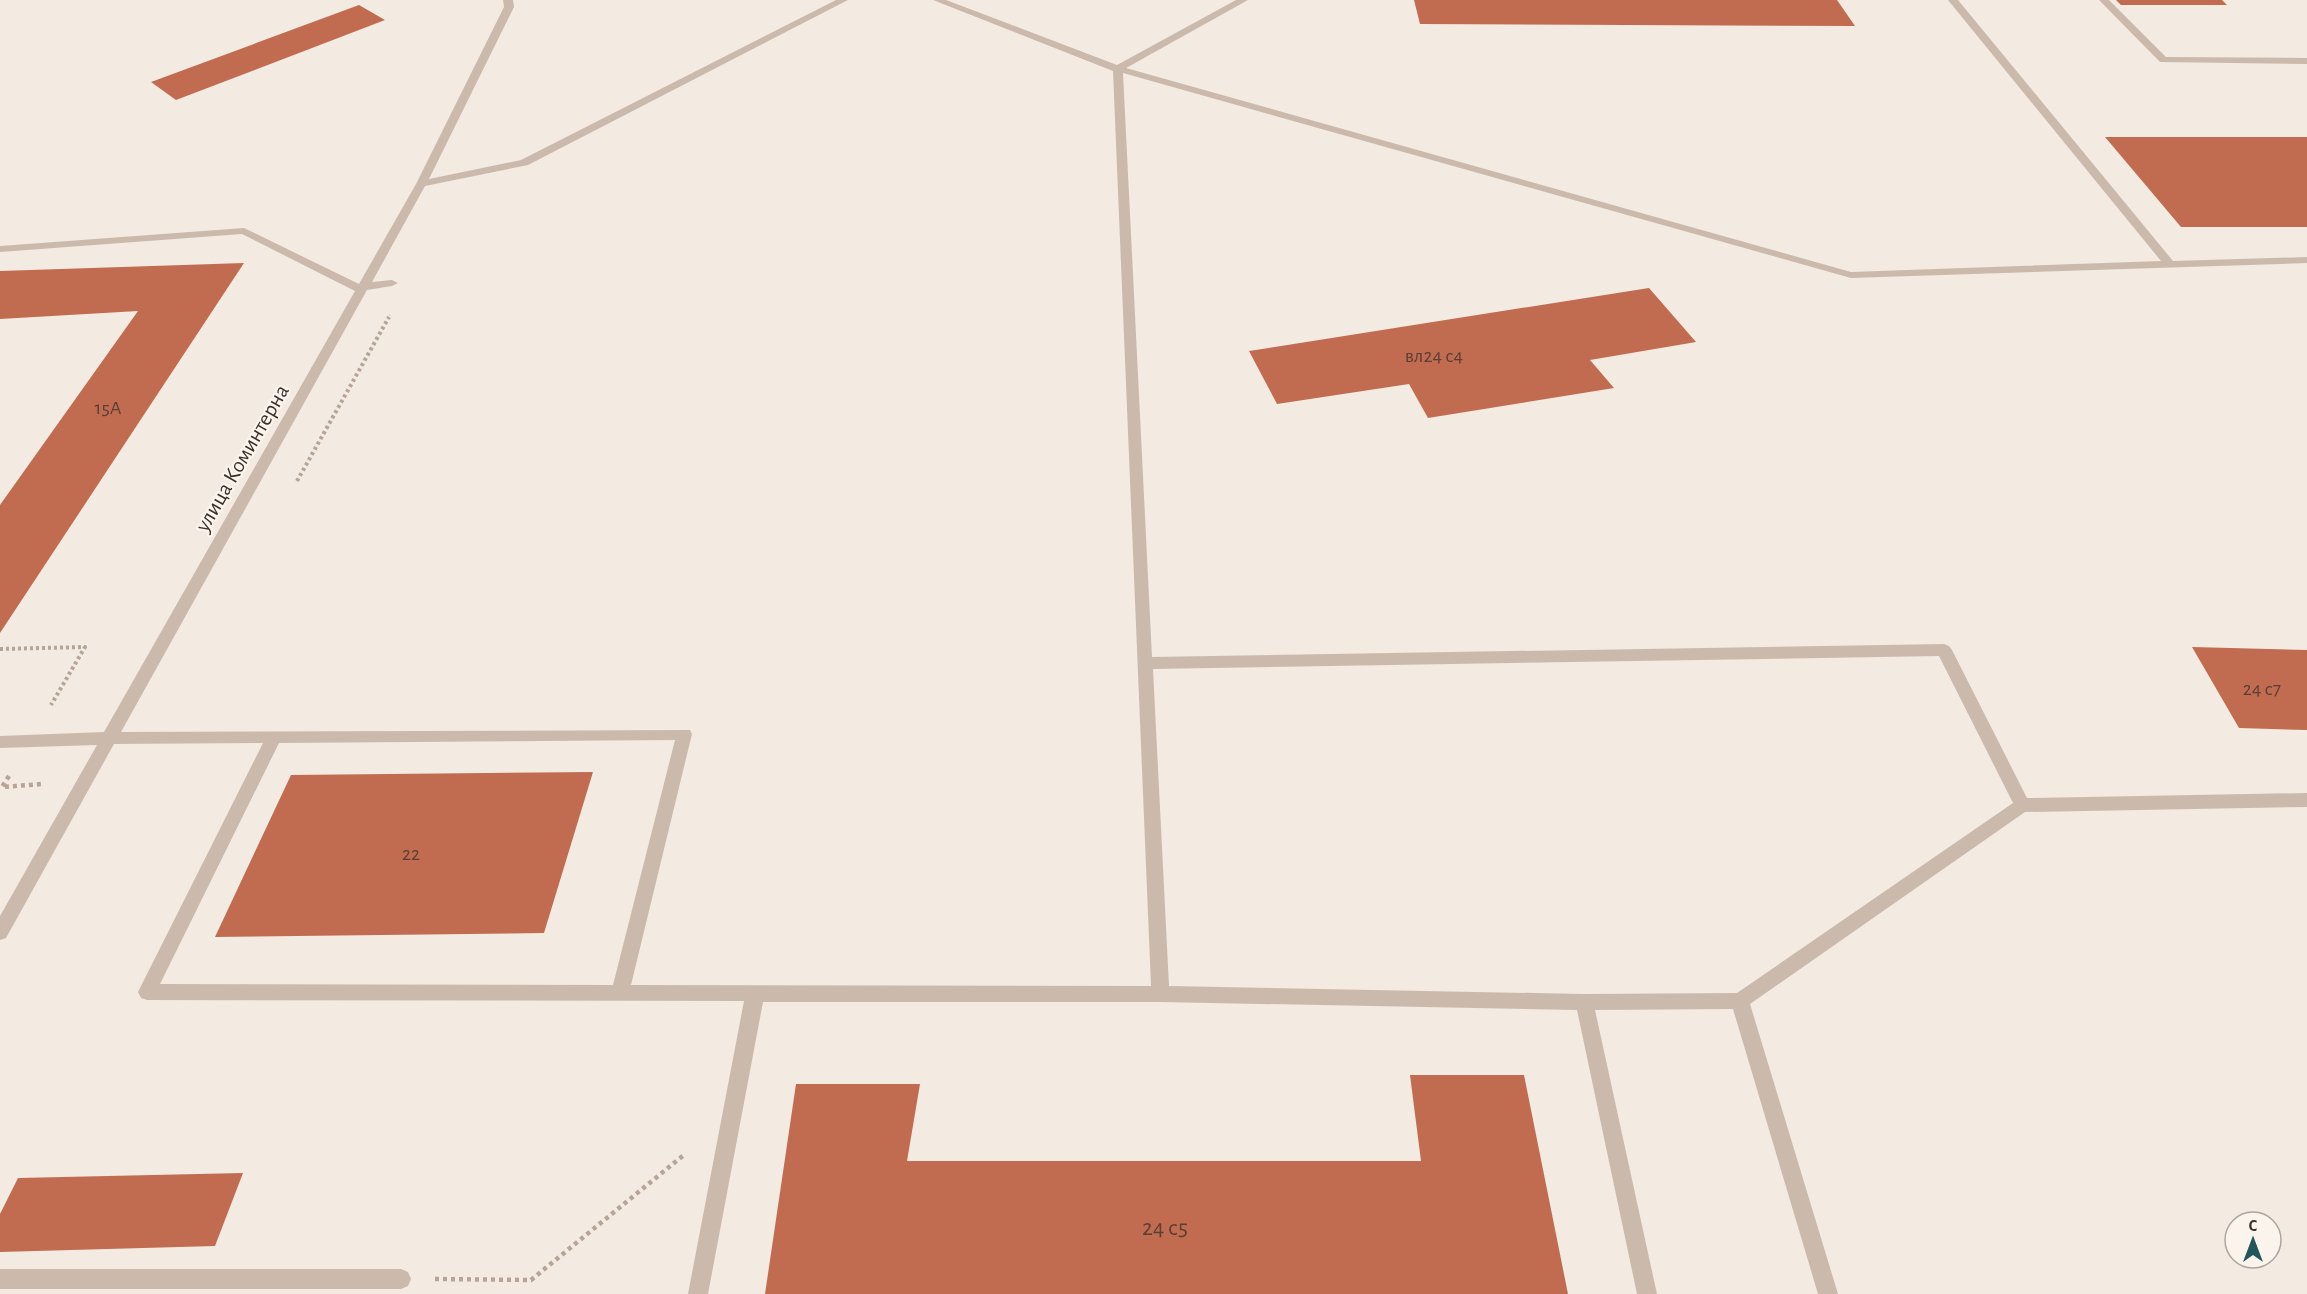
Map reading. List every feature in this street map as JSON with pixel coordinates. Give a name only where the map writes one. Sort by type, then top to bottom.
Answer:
[{"type":"street","name":"улица Коминтерна","points":[[0,932],[107,738],[421,184],[508,7],[508,0]]},
{"type":"street","points":[[421,184],[455,181],[524,163],[843,0]]},
{"type":"street","points":[[938,0],[1118,69],[1851,275],[2307,260]]},
{"type":"street","points":[[1118,69],[1243,0]]},
{"type":"street","points":[[1953,0],[2169,264]]},
{"type":"street","points":[[2104,0],[2163,60],[2307,61]]},
{"type":"street","points":[[1118,69],[1160,994]]},
{"type":"street","points":[[0,249],[244,231],[362,289],[392,283]]},
{"type":"street","points":[[1145,663],[1944,650],[2022,805]]},
{"type":"street","points":[[0,742],[107,738],[684,734],[620,993]]},
{"type":"street","points":[[274,738],[147,992],[1160,994],[1584,1002],[1740,1001],[2022,805],[2307,800]]},
{"type":"street","points":[[698,1294],[755,993]]},
{"type":"street","points":[[1740,1001],[1828,1294]]},
{"type":"street","points":[[1584,1002],[1647,1294]]},
{"type":"street","points":[[0,1279],[401,1279]]},
{"type":"path","points":[[401,1279],[531,1280],[732,1116]]},
{"type":"building","points":[[1414,0],[1837,0],[1855,26],[1420,24]]},
{"type":"building","points":[[2116,0],[2222,0],[2227,5],[2121,5]]},
{"type":"building","points":[[359,5],[385,20],[176,100],[151,82]]},
{"type":"building","points":[[2105,137],[2307,137],[2307,227],[2181,227]]},
{"type":"building","points":[[244,263],[0,633],[0,505],[138,311],[0,319],[0,271]]},
{"type":"building","points":[[1649,288],[1696,342],[1590,360],[1614,388],[1428,418],[1409,384],[1277,404],[1249,351]]},
{"type":"building","points":[[2192,647],[2307,650],[2307,730],[2239,728]]},
{"type":"building","points":[[593,772],[544,933],[215,937],[291,775]]},
{"type":"building","points":[[1410,1075],[1524,1075],[1568,1294],[765,1294],[796,1084],[920,1084],[907,1161],[1421,1161]]},
{"type":"building","points":[[243,1173],[215,1246],[0,1252],[0,1214],[18,1178]]}]
